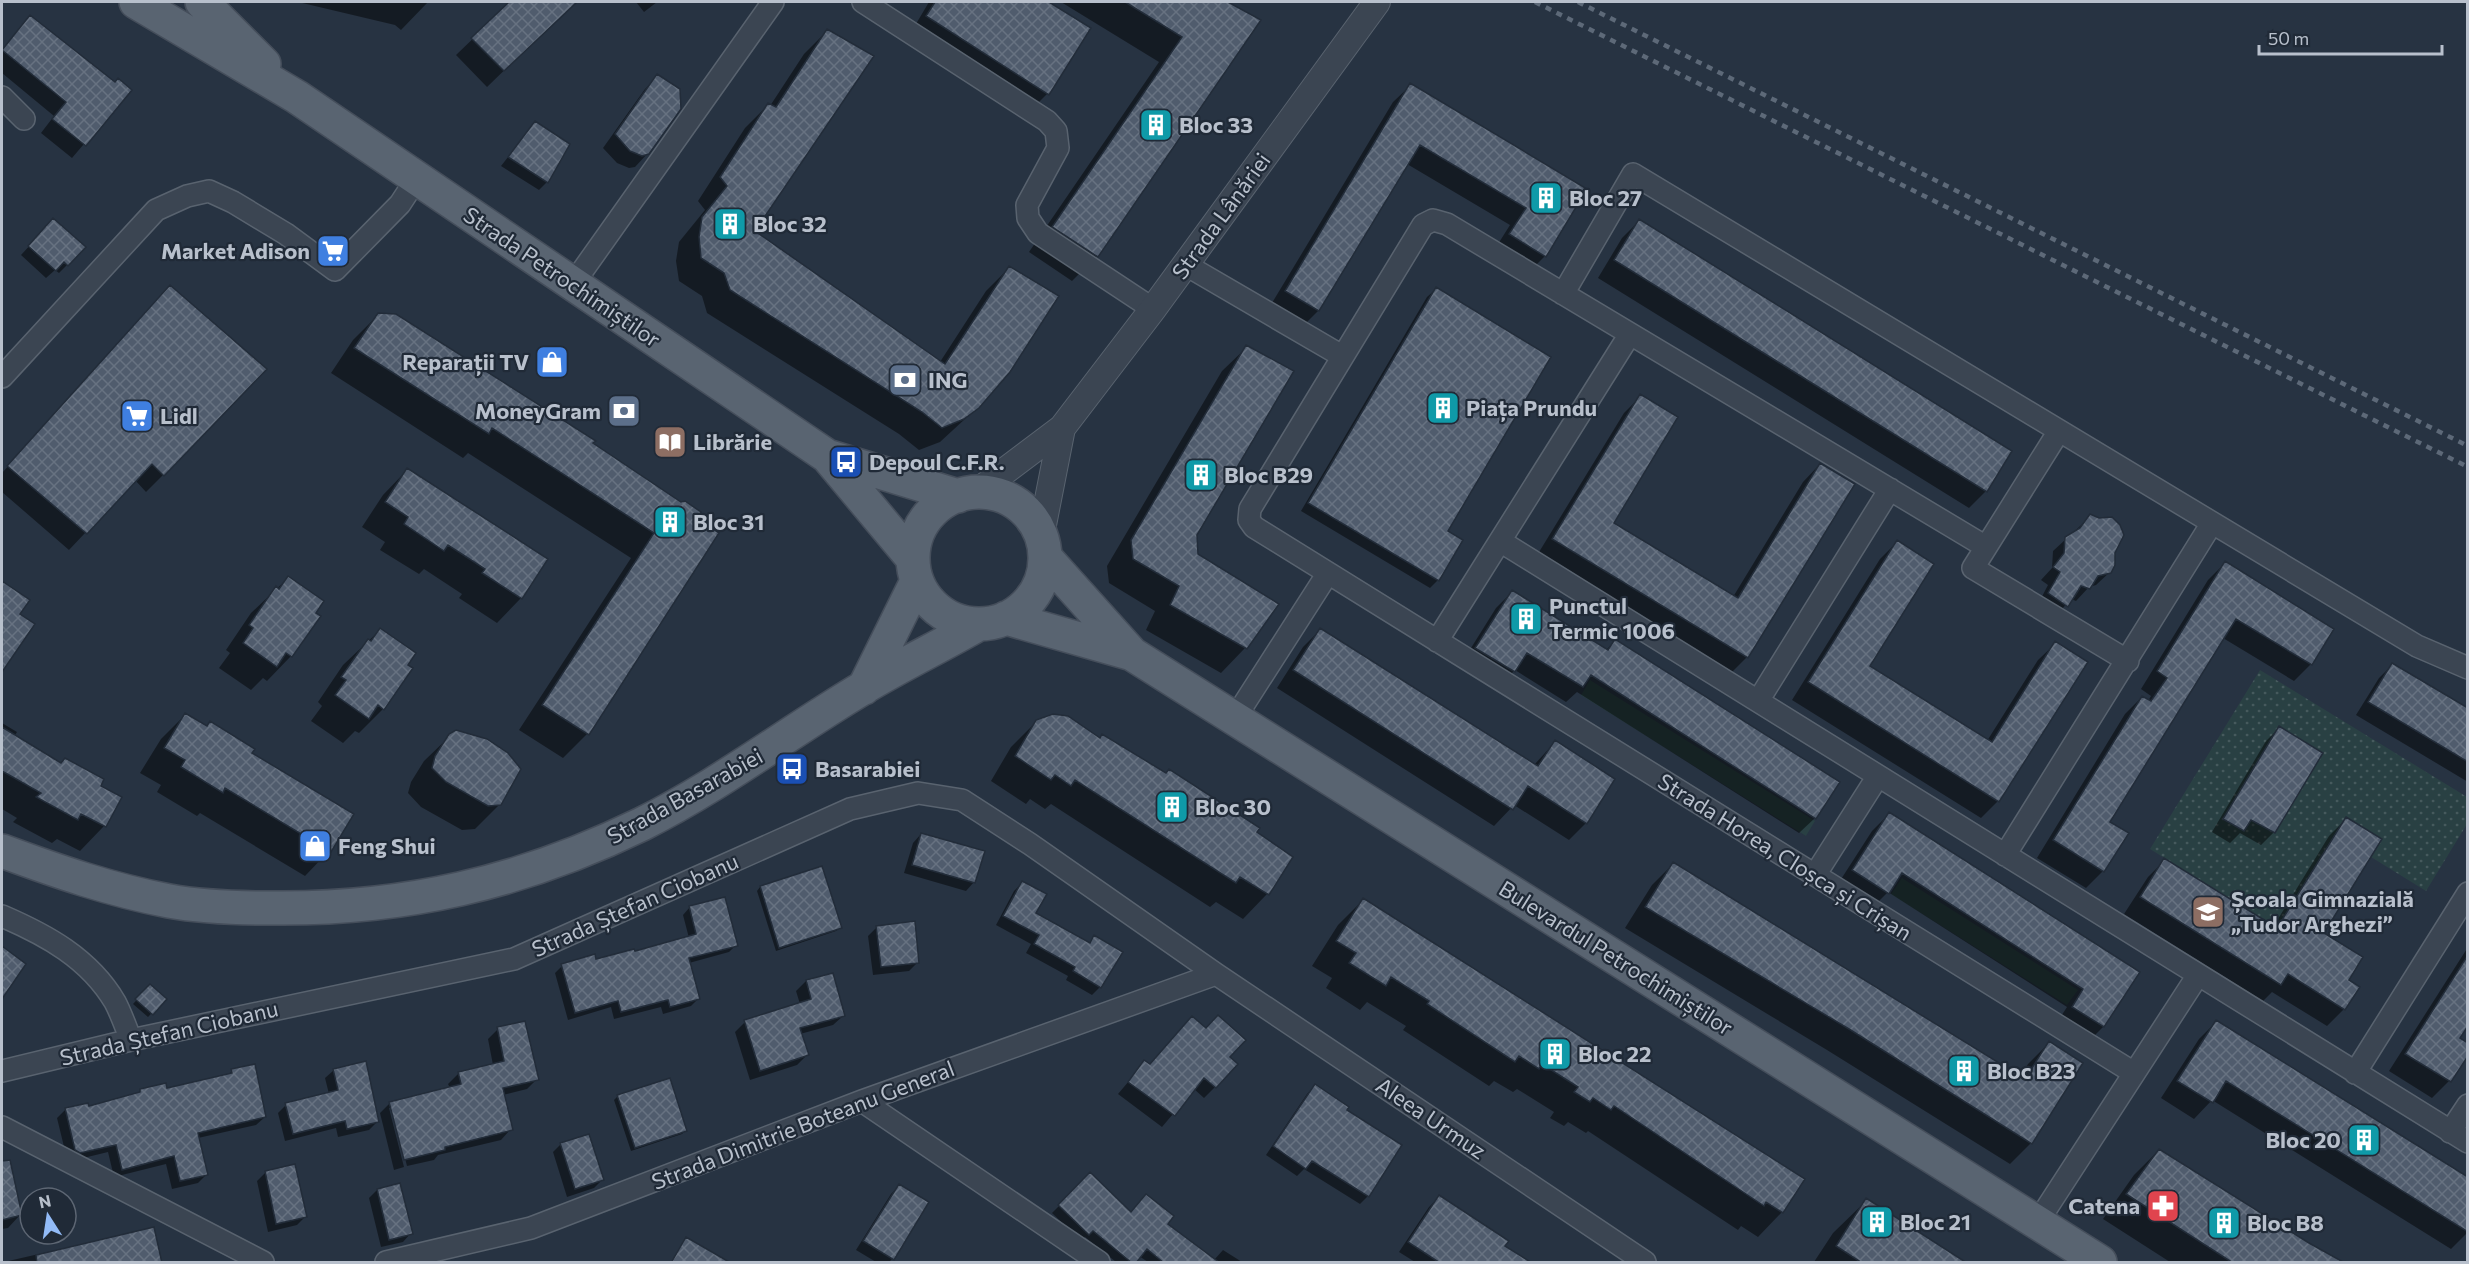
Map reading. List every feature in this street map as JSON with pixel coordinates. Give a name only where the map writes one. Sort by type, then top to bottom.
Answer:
[{"type":"main road","points":[[136,2],[297,97]]},
{"type":"main road","points":[[202,2],[297,97]]},
{"type":"main road","name":"Strada Petrochimiștilor","points":[[297,97],[827,456],[915,570]]},
{"type":"main road","name":"Strada Petrochimiștilor","points":[[827,456],[968,494]]},
{"type":"main road","points":[[864,687],[915,570],[916,539],[925,520],[939,505],[968,494],[997,495],[1016,503],[1031,517],[1043,546],[1043,576],[1035,593],[1022,608],[993,621],[959,621],[941,612],[927,599],[915,570]]},
{"type":"main road","name":"Bulevardul Petrochimiștilor","points":[[1043,546],[1132,654]]},
{"type":"main road","name":"Bulevardul Petrochimiștilor","points":[[993,621],[1132,654],[2100,1263]]},
{"type":"main road","name":"Strada Basarabiei","points":[[2,851],[104,886],[170,901],[221,907],[309,909],[427,896],[500,880],[597,844],[689,799],[864,687],[993,621]]},
{"type":"street","points":[[573,284],[773,2]]},
{"type":"street","points":[[863,2],[1047,121],[1056,131],[1058,148],[1027,205],[1028,218],[1038,233],[1153,309]]},
{"type":"street","name":"Strada Lânăriei","points":[[1062,428],[1186,265],[1377,2]]},
{"type":"street","points":[[2,98],[24,119]]},
{"type":"street","points":[[1563,294],[1633,174],[2416,646],[2468,668]]},
{"type":"street","points":[[2,377],[156,210],[187,196],[209,191],[233,202],[286,234],[335,270],[400,204],[417,178]]},
{"type":"street","name":"Strada Horea, Cloșca și Crișan","points":[[1986,547],[1447,224],[1433,220],[1423,225],[1342,356],[1250,508],[1249,520],[1254,528],[2134,1073]]},
{"type":"street","points":[[1186,265],[1342,356]]},
{"type":"street","points":[[1437,640],[1630,334]]},
{"type":"street","points":[[968,494],[1062,428]]},
{"type":"street","points":[[1043,546],[1062,428]]},
{"type":"street","points":[[2059,431],[1973,568],[2128,661]]},
{"type":"street","points":[[1758,701],[1890,489]]},
{"type":"street","points":[[2005,855],[2212,523]]},
{"type":"street","points":[[1500,540],[2459,1137],[2468,1105]]},
{"type":"street","points":[[1235,718],[1328,573]]},
{"type":"street","points":[[1815,875],[1878,776]]},
{"type":"street","name":"Strada Ștefan Ciobanu","points":[[2,1071],[131,1040],[514,959],[849,809],[918,793],[962,800],[1030,844],[1216,974]]},
{"type":"street","points":[[2355,1073],[2468,892]]},
{"type":"street","points":[[2,916],[34,929],[83,961],[115,1002],[131,1040]]},
{"type":"street","name":"Strada Dimitrie Boteanu General","points":[[386,1263],[432,1259],[531,1228],[862,1101],[1216,974]]},
{"type":"street","name":"Aleea Urmuz","points":[[1216,974],[1645,1263]]},
{"type":"street","points":[[2037,1223],[2198,975]]},
{"type":"street","points":[[862,1101],[1099,1263]]},
{"type":"street","points":[[2,1127],[263,1263]]},
{"type":"green space","points":[[2260,670],[2467,797],[2467,824],[2426,891],[2371,857],[2382,839],[2346,817],[2277,928],[2150,849]]},
{"type":"green space","points":[[1590,680],[1815,821],[1806,836],[1581,695]]},
{"type":"green space","points":[[1902,878],[2078,990],[2067,1005],[1891,894]]},
{"type":"building","points":[[509,2],[577,2],[504,71],[471,38]]},
{"type":"building","points":[[935,2],[1049,2],[1091,28],[1049,95],[926,16]]},
{"type":"building","name":"Bloc 33","points":[[1125,2],[1228,2],[1261,20],[1098,257],[1052,227],[1182,37]]},
{"type":"building","points":[[30,15],[115,82],[118,78],[132,90],[86,146],[52,119],[66,102],[2,50]]},
{"type":"building","name":"Bloc 32","points":[[827,29],[874,56],[755,231],[945,364],[1009,266],[1059,296],[1010,372],[979,408],[964,419],[942,428],[922,412],[730,290],[724,273],[701,258],[699,237],[702,217],[727,186],[720,177],[768,103],[776,107]]},
{"type":"building","points":[[657,74],[680,89],[681,109],[649,154],[642,156],[630,151],[615,134]]},
{"type":"building","name":"Bloc 27","points":[[1410,83],[1587,189],[1546,257],[1509,234],[1526,208],[1420,145],[1319,311],[1285,291]]},
{"type":"building","points":[[535,121],[570,144],[548,183],[508,157]]},
{"type":"building","points":[[53,218],[86,247],[68,266],[64,262],[56,271],[28,246]]},
{"type":"building","points":[[1639,219],[2012,451],[1987,492],[1614,260]]},
{"type":"building","name":"Lidl","points":[[170,285],[267,369],[164,476],[152,464],[87,534],[7,466]]},
{"type":"building","name":"Piața Prundu","points":[[1436,287],[1551,357],[1448,531],[1463,540],[1439,581],[1308,503]]},
{"type":"building","name":"Bloc 31","points":[[378,313],[396,314],[596,441],[593,443],[681,502],[685,501],[701,512],[697,518],[719,533],[589,735],[542,705],[654,533],[492,428],[489,434],[354,348]]},
{"type":"building","name":"Bloc B29","points":[[1246,345],[1294,371],[1197,535],[1198,554],[1279,604],[1247,649],[1170,605],[1179,586],[1133,559],[1131,540]]},
{"type":"building","points":[[1640,394],[1678,417],[1614,523],[1738,598],[1820,463],[1855,484],[1748,658],[1552,539]]},
{"type":"building","points":[[407,468],[548,559],[522,599],[482,573],[485,569],[448,545],[444,551],[404,524],[408,517],[385,502]]},
{"type":"building","points":[[2090,514],[2099,518],[2112,517],[2120,525],[2124,535],[2115,553],[2115,565],[2111,573],[2098,576],[2090,589],[2081,586],[2068,607],[2048,593],[2060,572],[2053,567],[2064,553],[2065,537],[2080,528]]},
{"type":"building","points":[[1897,540],[1934,564],[1870,666],[1992,742],[2055,641],[2088,662],[1999,802],[1808,682]]},
{"type":"building","points":[[2225,561],[2334,629],[2312,665],[2236,619],[2110,822],[2129,833],[2104,872],[2053,840],[2142,696],[2151,701],[2167,678],[2157,671]]},
{"type":"building","points":[[288,576],[324,601],[316,613],[321,616],[292,657],[286,653],[277,667],[243,643],[253,628],[249,625],[276,586],[279,589]]},
{"type":"building","points":[[2,581],[30,600],[20,614],[35,624],[2,672]]},
{"type":"building","points":[[1512,590],[1608,650],[1615,639],[1840,782],[1816,819],[1591,675],[1583,687],[1527,653],[1515,672],[1475,648]]},
{"type":"building","points":[[380,628],[416,653],[408,665],[413,668],[384,710],[378,705],[369,719],[335,695],[346,680],[341,677],[368,639],[371,641]]},
{"type":"building","points":[[1320,628],[1538,766],[1555,740],[1615,779],[1587,824],[1528,786],[1513,810],[1293,670]]},
{"type":"building","points":[[2392,663],[2468,708],[2468,762],[2368,702]]},
{"type":"building","points":[[185,713],[207,726],[210,721],[255,749],[252,753],[354,814],[331,852],[225,788],[223,793],[181,767],[185,760],[164,748]]},
{"type":"building","name":"Bloc 30","points":[[1053,714],[1068,716],[1100,738],[1102,734],[1166,773],[1169,769],[1260,828],[1257,832],[1293,857],[1269,895],[1240,877],[1236,883],[1075,780],[1071,786],[1055,775],[1051,780],[1015,756],[1036,720]]},
{"type":"building","points":[[2279,726],[2323,753],[2275,833],[2251,820],[2244,831],[2223,819]]},
{"type":"building","points":[[2,727],[61,763],[65,758],[104,779],[101,786],[122,797],[106,827],[81,814],[78,820],[36,797],[41,793],[2,771]]},
{"type":"building","points":[[456,730],[487,739],[508,753],[521,769],[501,805],[488,806],[446,782],[432,768],[435,756],[449,734]]},
{"type":"building","points":[[1889,812],[2140,972],[2104,1027],[2072,1007],[2083,989],[1902,873],[1889,894],[1852,870]]},
{"type":"building","name":"Școala Gimnazială „Tudor Arghezi”","points":[[2346,817],[2382,839],[2324,933],[2363,957],[2349,980],[2360,987],[2345,1010],[2288,974],[2281,985],[2140,897],[2164,858],[2277,928]]},
{"type":"building","points":[[921,833],[985,851],[975,883],[912,865]]},
{"type":"building","points":[[1673,862],[2025,1079],[2049,1041],[2083,1063],[2032,1144],[1849,1029],[1645,907]]},
{"type":"building","points":[[822,866],[842,928],[779,948],[760,886]]},
{"type":"building","points":[[1022,881],[1047,894],[1036,913],[1090,943],[1094,935],[1123,952],[1101,988],[1073,971],[1075,967],[1034,944],[1039,935],[1003,916]]},
{"type":"building","points":[[725,897],[738,946],[689,958],[700,999],[670,1007],[668,1000],[621,1012],[618,1001],[575,1013],[561,964],[595,954],[596,959],[634,949],[635,951],[696,934],[689,906]]},
{"type":"building","name":"Bloc 22","points":[[1363,898],[1805,1179],[1783,1213],[1766,1202],[1764,1206],[1614,1106],[1611,1110],[1593,1098],[1590,1102],[1574,1092],[1578,1087],[1542,1064],[1539,1069],[1519,1056],[1515,1062],[1427,1004],[1429,1001],[1391,977],[1386,986],[1349,963],[1356,953],[1336,941]]},
{"type":"building","points":[[915,921],[919,963],[881,967],[876,926]]},
{"type":"building","points":[[2,946],[26,964],[2,999]]},
{"type":"building","points":[[2468,955],[2468,1026],[2460,1038],[2468,1043],[2468,1056],[2451,1082],[2405,1054]]},
{"type":"building","points":[[833,973],[845,1016],[800,1028],[809,1055],[760,1071],[744,1020],[811,999],[806,980]]},
{"type":"building","points":[[150,984],[167,999],[153,1015],[135,999]]},
{"type":"building","points":[[1218,1015],[1246,1040],[1230,1057],[1238,1064],[1216,1088],[1204,1078],[1175,1116],[1128,1082],[1144,1060],[1150,1064],[1192,1016],[1206,1028]]},
{"type":"building","name":"Bloc 20","points":[[2216,1020],[2468,1177],[2468,1232],[2226,1081],[2213,1103],[2177,1081]]},
{"type":"building","points":[[525,1021],[539,1080],[503,1088],[513,1130],[404,1160],[389,1102],[461,1084],[458,1072],[504,1061],[497,1027]]},
{"type":"building","points":[[366,1061],[379,1122],[347,1129],[345,1121],[293,1134],[285,1103],[338,1090],[333,1069]]},
{"type":"building","points":[[255,1064],[266,1117],[198,1133],[208,1175],[180,1181],[174,1156],[122,1170],[116,1145],[80,1153],[75,1150],[65,1108],[88,1103],[89,1106],[166,1083],[167,1088],[232,1073],[231,1069]]},
{"type":"building","points":[[670,1078],[687,1131],[635,1148],[617,1095]]},
{"type":"building","points":[[1315,1084],[1349,1107],[1347,1110],[1402,1145],[1369,1197],[1312,1161],[1306,1169],[1273,1146]]},
{"type":"building","points":[[589,1134],[604,1180],[575,1189],[560,1143]]},
{"type":"building","name":"Bloc B8","points":[[2159,1149],[2345,1263],[2233,1263],[2126,1194]]},
{"type":"building","points":[[10,1160],[18,1197],[18,1216],[2,1220],[2,1161]]},
{"type":"building","points":[[295,1164],[307,1217],[276,1224],[265,1171]]},
{"type":"building","points":[[1090,1172],[1131,1212],[1146,1194],[1174,1216],[1168,1224],[1220,1263],[1164,1263],[1147,1249],[1136,1263],[1132,1263],[1093,1231],[1089,1235],[1058,1205]]},
{"type":"building","points":[[400,1183],[413,1234],[389,1240],[377,1189]]},
{"type":"building","points":[[899,1184],[929,1202],[894,1260],[863,1241]]},
{"type":"building","points":[[1439,1195],[1509,1241],[1505,1246],[1532,1263],[1440,1263],[1408,1242]]},
{"type":"building","name":"Bloc 21","points":[[1866,1198],[1967,1263],[1862,1263],[1836,1246]]},
{"type":"building","points":[[154,1227],[162,1263],[37,1263],[36,1255]]},
{"type":"building","points":[[686,1237],[731,1263],[671,1263]]},
{"type":"railway","points":[[1535,2],[2468,467]]},
{"type":"railway","points":[[1578,2],[2468,446]]},
{"type":"place","name":"Bloc 33","points":[[1156,125]]},
{"type":"place","name":"Bloc 27","points":[[1546,198]]},
{"type":"place","name":"Bloc 32","points":[[730,224]]},
{"type":"place","name":"Market Adison","points":[[333,251]]},
{"type":"place","name":"Reparații TV","points":[[552,362]]},
{"type":"place","name":"ING","points":[[905,380]]},
{"type":"place","name":"Piața Prundu","points":[[1443,408]]},
{"type":"place","name":"MoneyGram","points":[[624,411]]},
{"type":"place","name":"Lidl","points":[[137,416]]},
{"type":"place","name":"Librărie","points":[[670,442]]},
{"type":"place","name":"Depoul C.F.R.","points":[[846,462]]},
{"type":"place","name":"Bloc B29","points":[[1201,475]]},
{"type":"place","name":"Bloc 31","points":[[670,522]]},
{"type":"place","name":"Punctul Termic 1006","points":[[1526,619]]},
{"type":"place","name":"Basarabiei","points":[[792,769]]},
{"type":"place","name":"Bloc 30","points":[[1172,807]]},
{"type":"place","name":"Feng Shui","points":[[315,846]]},
{"type":"place","name":"Școala Gimnazială „Tudor Arghezi”","points":[[2208,912]]},
{"type":"place","name":"Bloc 22","points":[[1555,1054]]},
{"type":"place","name":"Bloc B23","points":[[1964,1071]]},
{"type":"place","name":"Bloc 20","points":[[2364,1140]]},
{"type":"place","name":"Catena","points":[[2163,1206]]},
{"type":"place","name":"Bloc 21","points":[[1877,1222]]},
{"type":"place","name":"Bloc B8","points":[[2224,1223]]}]
